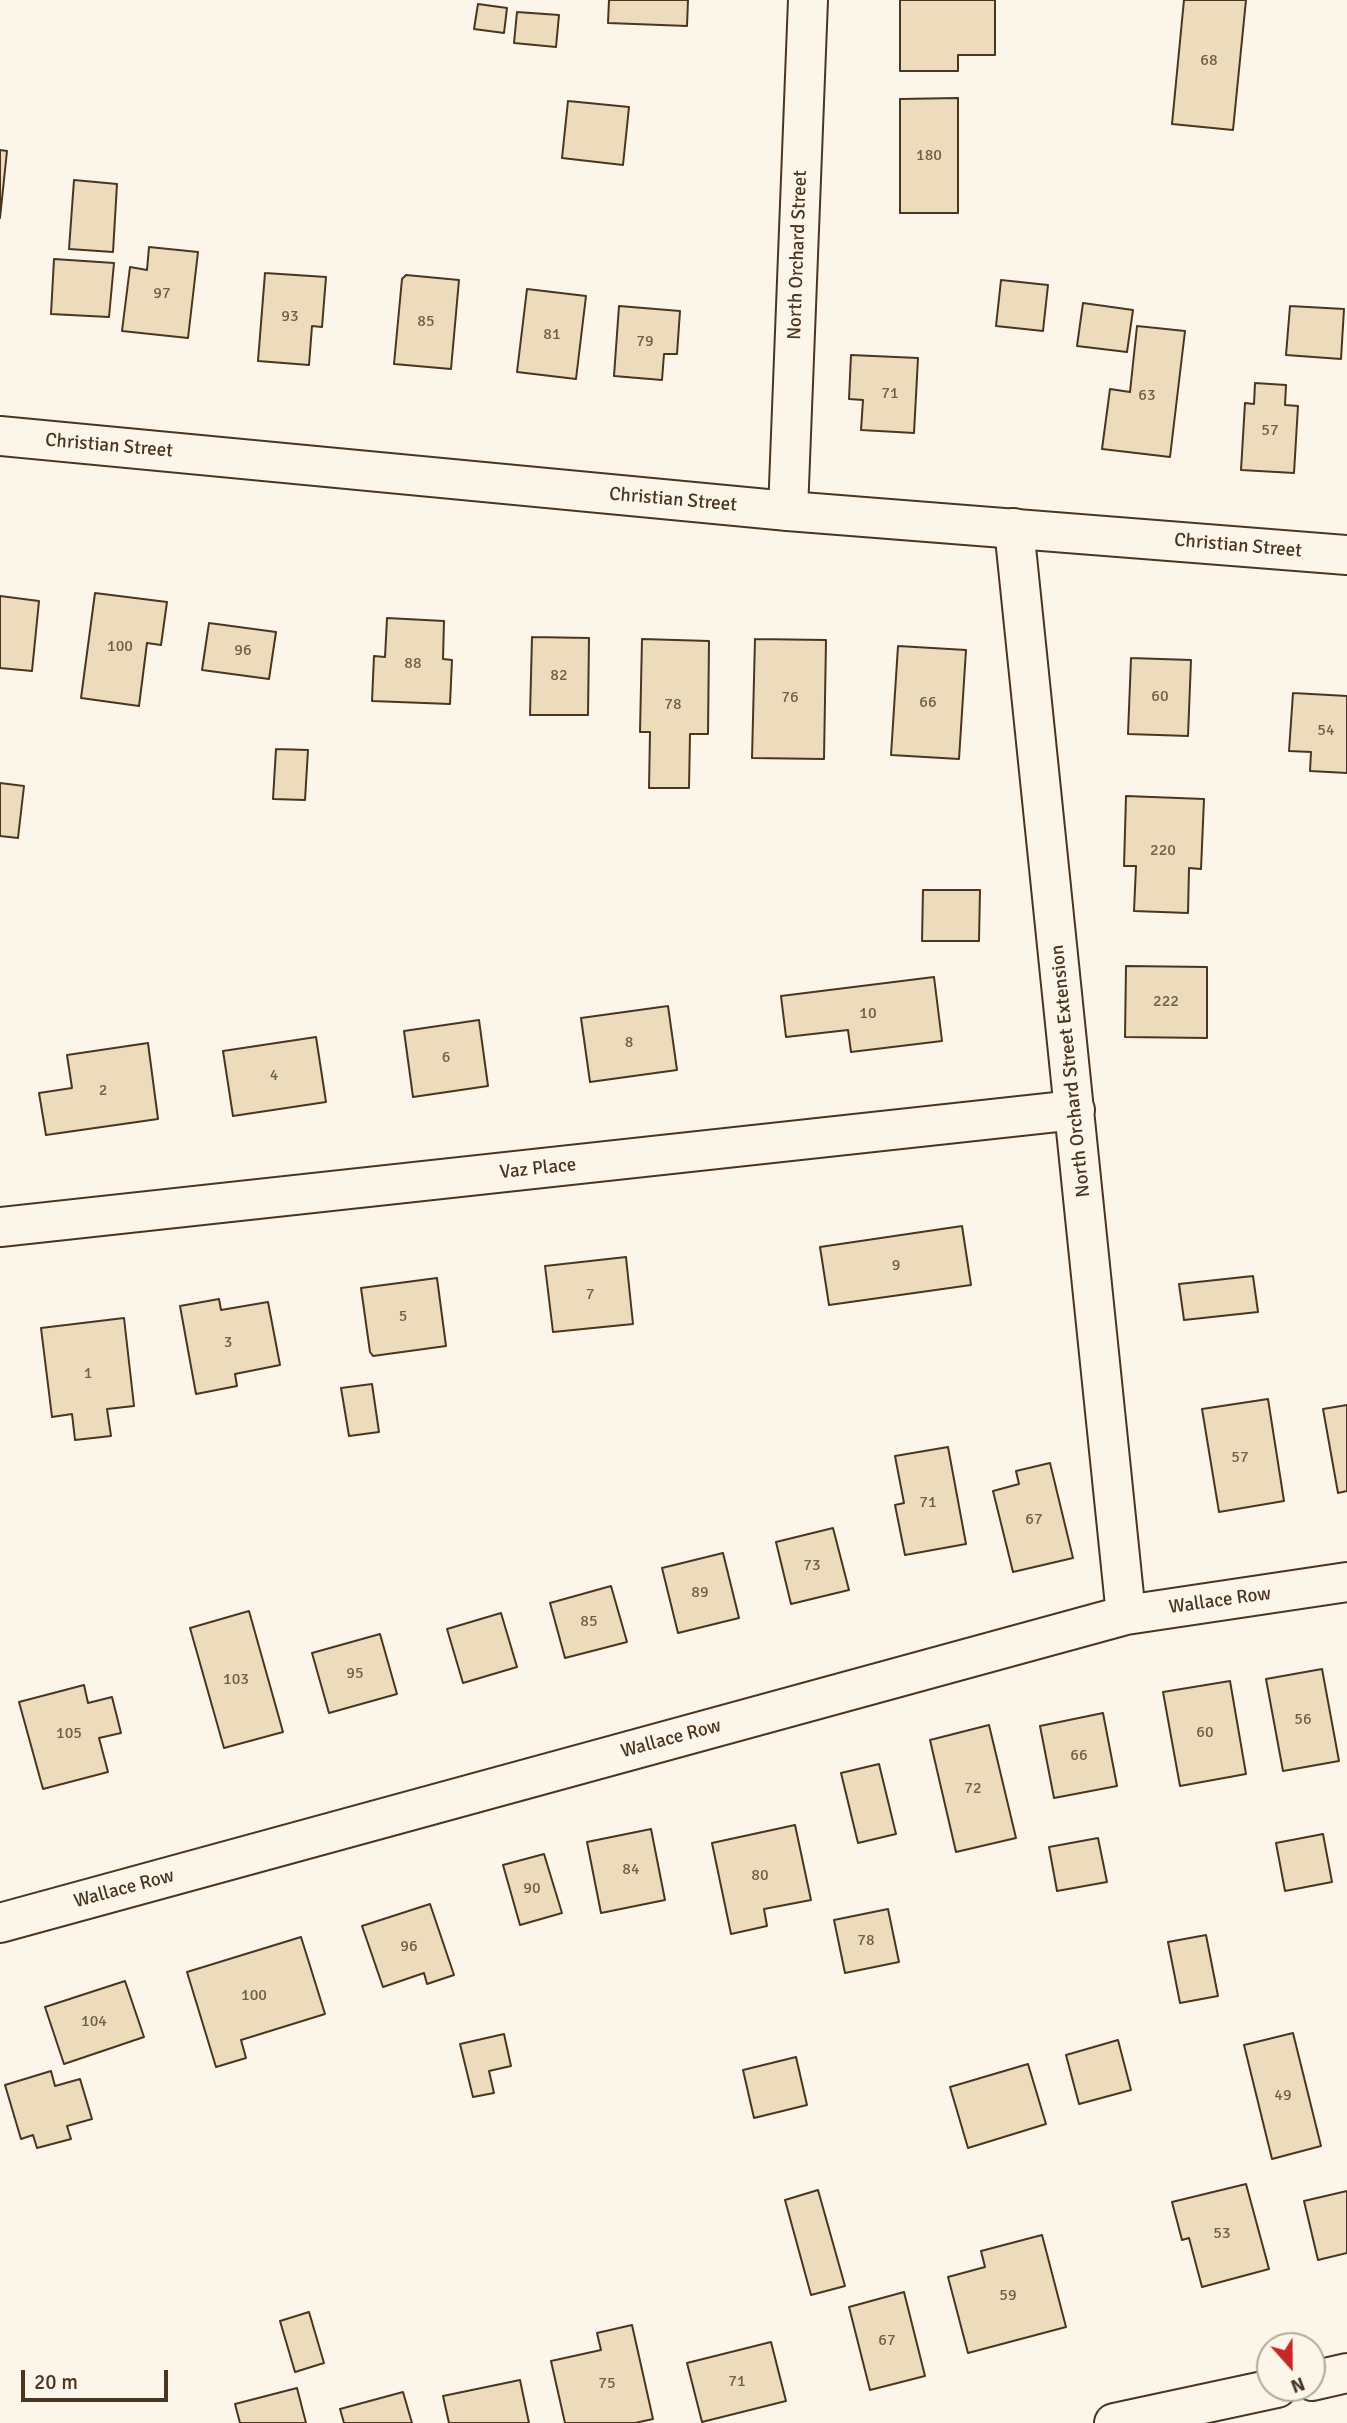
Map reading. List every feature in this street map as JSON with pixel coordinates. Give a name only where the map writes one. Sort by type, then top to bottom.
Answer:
[{"type":"street","name":"North Orchard Street","points":[[788,511],[808,0]]},
{"type":"street","name":"Christian Street","points":[[0,436],[788,511],[1347,555]]},
{"type":"street","name":"North Orchard Street Extension","points":[[1014,528],[1126,1615]]},
{"type":"street","name":"Vaz Place","points":[[0,1227],[1075,1110]]},
{"type":"street","name":"Wallace Row","points":[[0,1923],[1126,1615],[1347,1582]]},
{"type":"street","points":[[1326,2378],[1347,2373]]},
{"type":"street","points":[[1114,2423],[1256,2393]]},
{"type":"building","points":[[609,0],[688,0],[687,26],[608,23]]},
{"type":"building","points":[[900,0],[995,0],[995,55],[958,55],[958,71],[900,71]]},
{"type":"building","points":[[1184,0],[1246,0],[1233,130],[1172,124]]},
{"type":"building","points":[[478,4],[507,8],[504,33],[474,29]]},
{"type":"building","points":[[517,12],[559,15],[556,47],[514,43]]},
{"type":"building","points":[[958,98],[958,213],[900,213],[900,99]]},
{"type":"building","points":[[568,101],[629,107],[623,165],[562,158]]},
{"type":"building","points":[[0,150],[7,151],[0,218]]},
{"type":"building","points":[[74,180],[117,184],[113,252],[69,249]]},
{"type":"building","points":[[149,247],[198,252],[188,338],[122,331],[130,267],[147,270]]},
{"type":"building","points":[[54,259],[114,263],[109,317],[51,314]]},
{"type":"building","points":[[265,273],[326,277],[322,327],[312,326],[309,365],[258,361]]},
{"type":"building","points":[[406,275],[459,280],[451,369],[394,364],[402,279]]},
{"type":"building","points":[[1001,280],[1048,285],[1043,331],[996,326]]},
{"type":"building","points":[[527,289],[586,296],[576,379],[517,372]]},
{"type":"building","points":[[1083,303],[1133,310],[1127,352],[1077,346]]},
{"type":"building","points":[[619,306],[680,311],[677,354],[664,354],[662,380],[614,376]]},
{"type":"building","points":[[1290,306],[1344,309],[1341,359],[1286,355]]},
{"type":"building","points":[[1137,326],[1185,331],[1170,457],[1102,449],[1110,389],[1130,392]]},
{"type":"building","points":[[851,355],[918,358],[914,433],[861,430],[863,400],[849,399]]},
{"type":"building","points":[[1255,383],[1286,385],[1285,405],[1298,406],[1294,473],[1241,470],[1245,403],[1254,404]]},
{"type":"building","points":[[95,593],[167,602],[161,645],[147,643],[139,706],[81,698]]},
{"type":"building","points":[[0,596],[39,601],[32,671],[0,668]]},
{"type":"building","points":[[387,618],[444,621],[443,659],[452,660],[450,704],[372,701],[374,656],[385,657]]},
{"type":"building","points":[[209,623],[276,632],[269,679],[202,670]]},
{"type":"building","points":[[532,637],[589,638],[588,715],[530,715]]},
{"type":"building","points":[[642,639],[709,641],[708,734],[690,734],[689,788],[649,788],[650,732],[640,732]]},
{"type":"building","points":[[755,639],[826,640],[824,759],[752,758]]},
{"type":"building","points":[[898,646],[966,650],[959,759],[891,755]]},
{"type":"building","points":[[1131,658],[1191,660],[1188,736],[1128,734]]},
{"type":"building","points":[[1293,693],[1347,696],[1347,773],[1310,771],[1311,752],[1289,751]]},
{"type":"building","points":[[276,749],[308,750],[305,800],[273,799]]},
{"type":"building","points":[[0,783],[24,786],[18,838],[0,836]]},
{"type":"building","points":[[1126,796],[1204,799],[1201,869],[1189,868],[1188,913],[1134,911],[1136,866],[1124,866]]},
{"type":"building","points":[[923,890],[980,890],[979,941],[922,941]]},
{"type":"building","points":[[1126,966],[1207,967],[1207,1038],[1125,1037]]},
{"type":"building","points":[[934,977],[942,1041],[851,1052],[848,1030],[786,1037],[781,996]]},
{"type":"building","points":[[668,1006],[677,1070],[590,1082],[581,1018]]},
{"type":"building","points":[[479,1020],[488,1086],[413,1097],[404,1031]]},
{"type":"building","points":[[316,1037],[326,1102],[233,1116],[223,1051]]},
{"type":"building","points":[[148,1043],[158,1119],[46,1135],[39,1093],[72,1088],[67,1055]]},
{"type":"building","points":[[962,1226],[971,1285],[829,1305],[820,1247]]},
{"type":"building","points":[[626,1257],[633,1324],[553,1332],[545,1266]]},
{"type":"building","points":[[1253,1276],[1258,1312],[1184,1320],[1179,1284]]},
{"type":"building","points":[[437,1278],[446,1346],[373,1356],[370,1352],[361,1288]]},
{"type":"building","points":[[219,1299],[221,1310],[268,1302],[280,1365],[235,1374],[237,1386],[196,1394],[180,1306]]},
{"type":"building","points":[[124,1318],[134,1406],[107,1409],[111,1436],[75,1440],[72,1414],[52,1417],[41,1328]]},
{"type":"building","points":[[372,1384],[379,1432],[349,1436],[341,1388]]},
{"type":"building","points":[[1268,1399],[1284,1501],[1219,1512],[1202,1409]]},
{"type":"building","points":[[1347,1405],[1347,1491],[1338,1493],[1323,1409]]},
{"type":"building","points":[[948,1447],[966,1544],[905,1555],[895,1505],[904,1503],[895,1456]]},
{"type":"building","points":[[1050,1463],[1073,1558],[1013,1572],[993,1491],[1019,1484],[1016,1471]]},
{"type":"building","points":[[833,1528],[849,1590],[791,1604],[776,1542]]},
{"type":"building","points":[[723,1553],[739,1618],[678,1633],[662,1568]]},
{"type":"building","points":[[611,1586],[627,1642],[565,1658],[550,1603]]},
{"type":"building","points":[[249,1611],[283,1732],[224,1748],[190,1628]]},
{"type":"building","points":[[501,1613],[517,1667],[463,1683],[447,1629]]},
{"type":"building","points":[[380,1634],[397,1694],[329,1713],[312,1653]]},
{"type":"building","points":[[1322,1669],[1339,1761],[1283,1771],[1266,1679]]},
{"type":"building","points":[[1230,1681],[1246,1774],[1180,1786],[1163,1692]]},
{"type":"building","points":[[84,1685],[88,1703],[112,1697],[121,1733],[99,1738],[108,1772],[43,1789],[19,1702]]},
{"type":"building","points":[[1103,1713],[1117,1786],[1054,1798],[1040,1726]]},
{"type":"building","points":[[989,1725],[1016,1838],[956,1852],[930,1740]]},
{"type":"building","points":[[879,1764],[896,1834],[858,1843],[841,1773]]},
{"type":"building","points":[[795,1825],[811,1900],[764,1909],[767,1926],[731,1934],[712,1843]]},
{"type":"building","points":[[651,1829],[665,1900],[601,1913],[587,1842]]},
{"type":"building","points":[[1323,1834],[1332,1882],[1285,1891],[1276,1843]]},
{"type":"building","points":[[1098,1838],[1107,1882],[1057,1891],[1049,1847]]},
{"type":"building","points":[[544,1854],[562,1913],[520,1925],[503,1865]]},
{"type":"building","points":[[430,1904],[454,1975],[427,1984],[424,1973],[383,1987],[362,1926]]},
{"type":"building","points":[[888,1909],[899,1962],[845,1973],[834,1920]]},
{"type":"building","points":[[1206,1935],[1218,1996],[1180,2003],[1168,1942]]},
{"type":"building","points":[[301,1937],[325,2014],[241,2040],[246,2058],[216,2067],[187,1972]]},
{"type":"building","points":[[125,1981],[144,2037],[64,2064],[45,2007]]},
{"type":"building","points":[[1293,2033],[1321,2146],[1272,2159],[1244,2045]]},
{"type":"building","points":[[504,2034],[511,2066],[489,2071],[494,2093],[473,2097],[460,2044]]},
{"type":"building","points":[[1118,2040],[1131,2090],[1079,2104],[1066,2055]]},
{"type":"building","points":[[796,2057],[807,2105],[754,2118],[743,2070]]},
{"type":"building","points":[[1028,2064],[1046,2124],[968,2148],[950,2087]]},
{"type":"building","points":[[51,2071],[55,2086],[80,2079],[92,2119],[67,2126],[71,2139],[37,2148],[33,2135],[21,2139],[5,2085]]},
{"type":"building","points":[[1246,2184],[1269,2269],[1202,2287],[1189,2238],[1182,2240],[1172,2202]]},
{"type":"building","points":[[818,2190],[845,2286],[811,2295],[785,2200]]},
{"type":"building","points":[[1347,2191],[1347,2253],[1318,2260],[1304,2201]]},
{"type":"building","points":[[1042,2235],[1066,2327],[968,2353],[948,2277],[985,2267],[981,2251]]},
{"type":"building","points":[[904,2292],[925,2376],[870,2390],[849,2307]]},
{"type":"building","points":[[309,2312],[324,2363],[295,2372],[280,2321]]},
{"type":"building","points":[[632,2325],[653,2419],[635,2423],[565,2423],[551,2361],[601,2350],[597,2333]]},
{"type":"building","points":[[771,2342],[786,2401],[702,2422],[687,2363]]},
{"type":"building","points":[[520,2380],[529,2423],[449,2423],[443,2396]]},
{"type":"building","points":[[297,2388],[306,2423],[240,2423],[235,2404]]},
{"type":"building","points":[[403,2392],[412,2423],[344,2423],[340,2409]]}]
